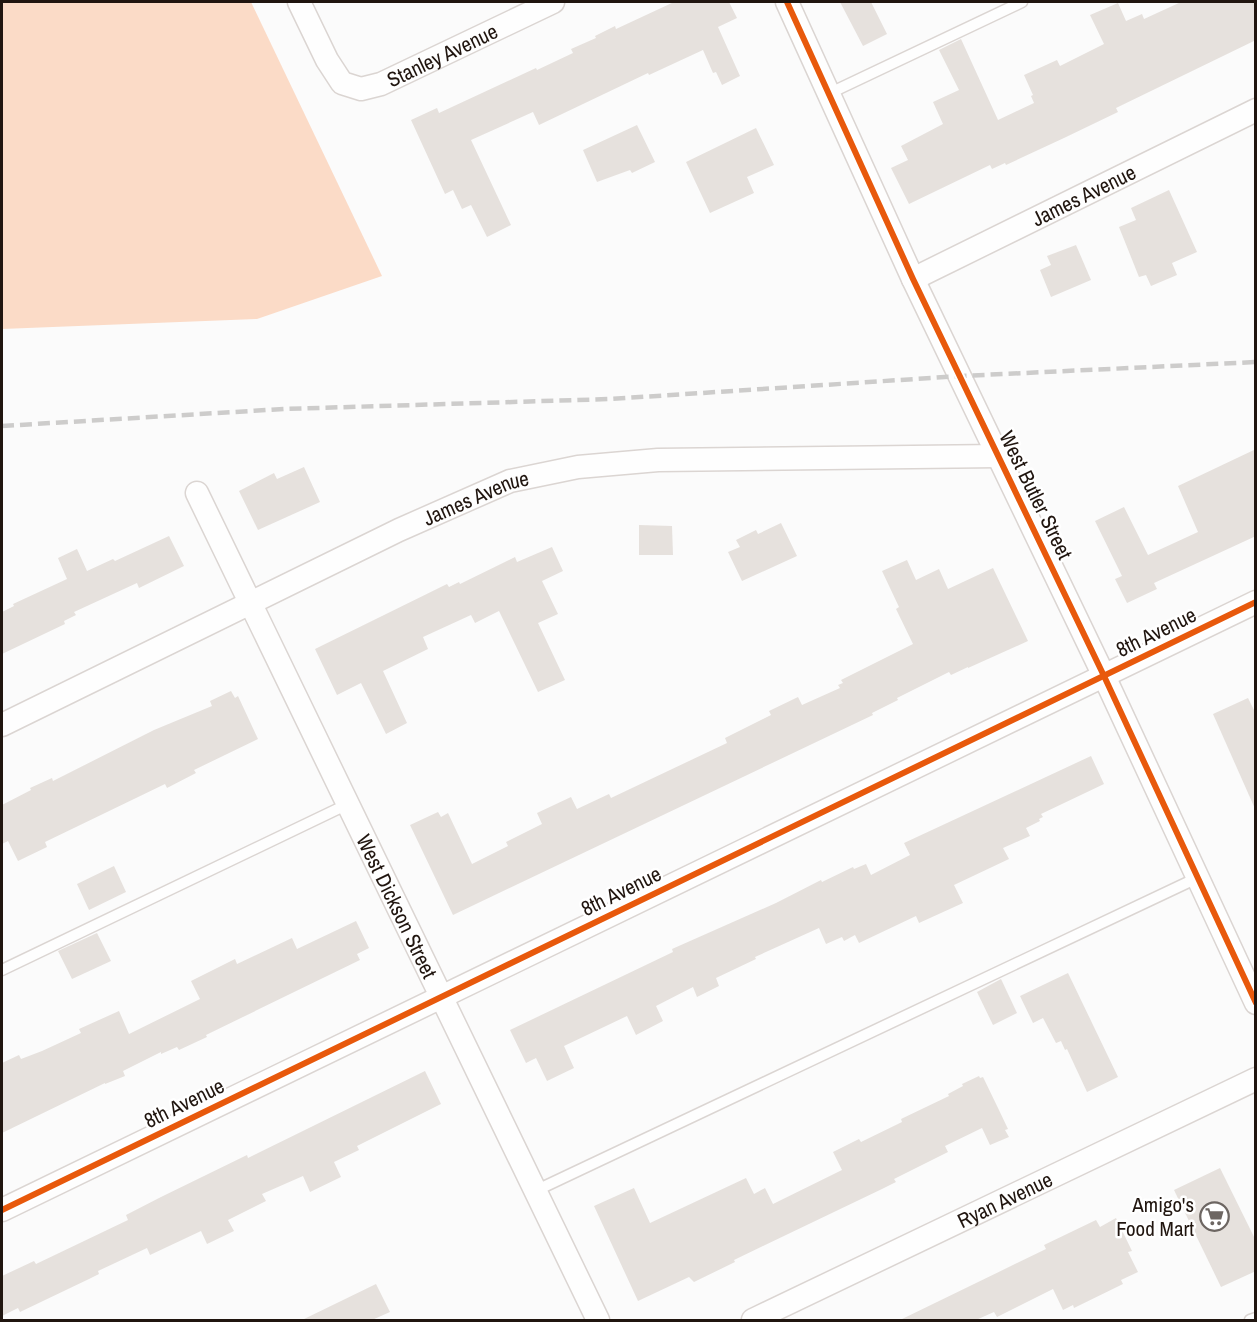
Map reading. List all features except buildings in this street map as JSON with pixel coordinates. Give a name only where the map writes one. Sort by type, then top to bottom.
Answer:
[{"type":"street","name":"Stanley Avenue","points":[[299,2],[327,60],[342,83],[361,89],[381,84],[553,2]]},
{"type":"street","name":"West Butler Street","points":[[787,2],[913,279],[1104,676],[1256,1003]]},
{"type":"street","name":"James Avenue","points":[[913,279],[1256,110]]},
{"type":"street","name":"James Avenue","points":[[2,725],[399,530],[510,481],[578,466],[658,460],[999,456]]},
{"type":"street","name":"West Dickson Street","points":[[197,493],[598,1320]]},
{"type":"street","name":"8th Avenue","points":[[2,1210],[1256,602]]},
{"type":"street","name":"Ryan Avenue","points":[[753,1320],[1256,1079]]},
{"type":"lane","points":[[828,94],[1022,2]]},
{"type":"lane","points":[[2,970],[348,804]]},
{"type":"lane","points":[[535,1191],[1197,878]]},
{"type":"lane","points":[[1250,1320],[1256,1318]]},
{"type":"shaded area","points":[[2,2],[251,2],[382,276],[257,319],[2,329]]},
{"type":"railway","points":[[2,426],[284,409],[610,399],[961,376],[1256,362]]},
{"type":"cycle path","points":[[787,2],[913,279],[1104,676],[1256,1003]]},
{"type":"cycle path","points":[[2,1210],[1256,602]]},
{"type":"place","name":"Amigo's Food Mart","points":[[1215,1216]]}]
